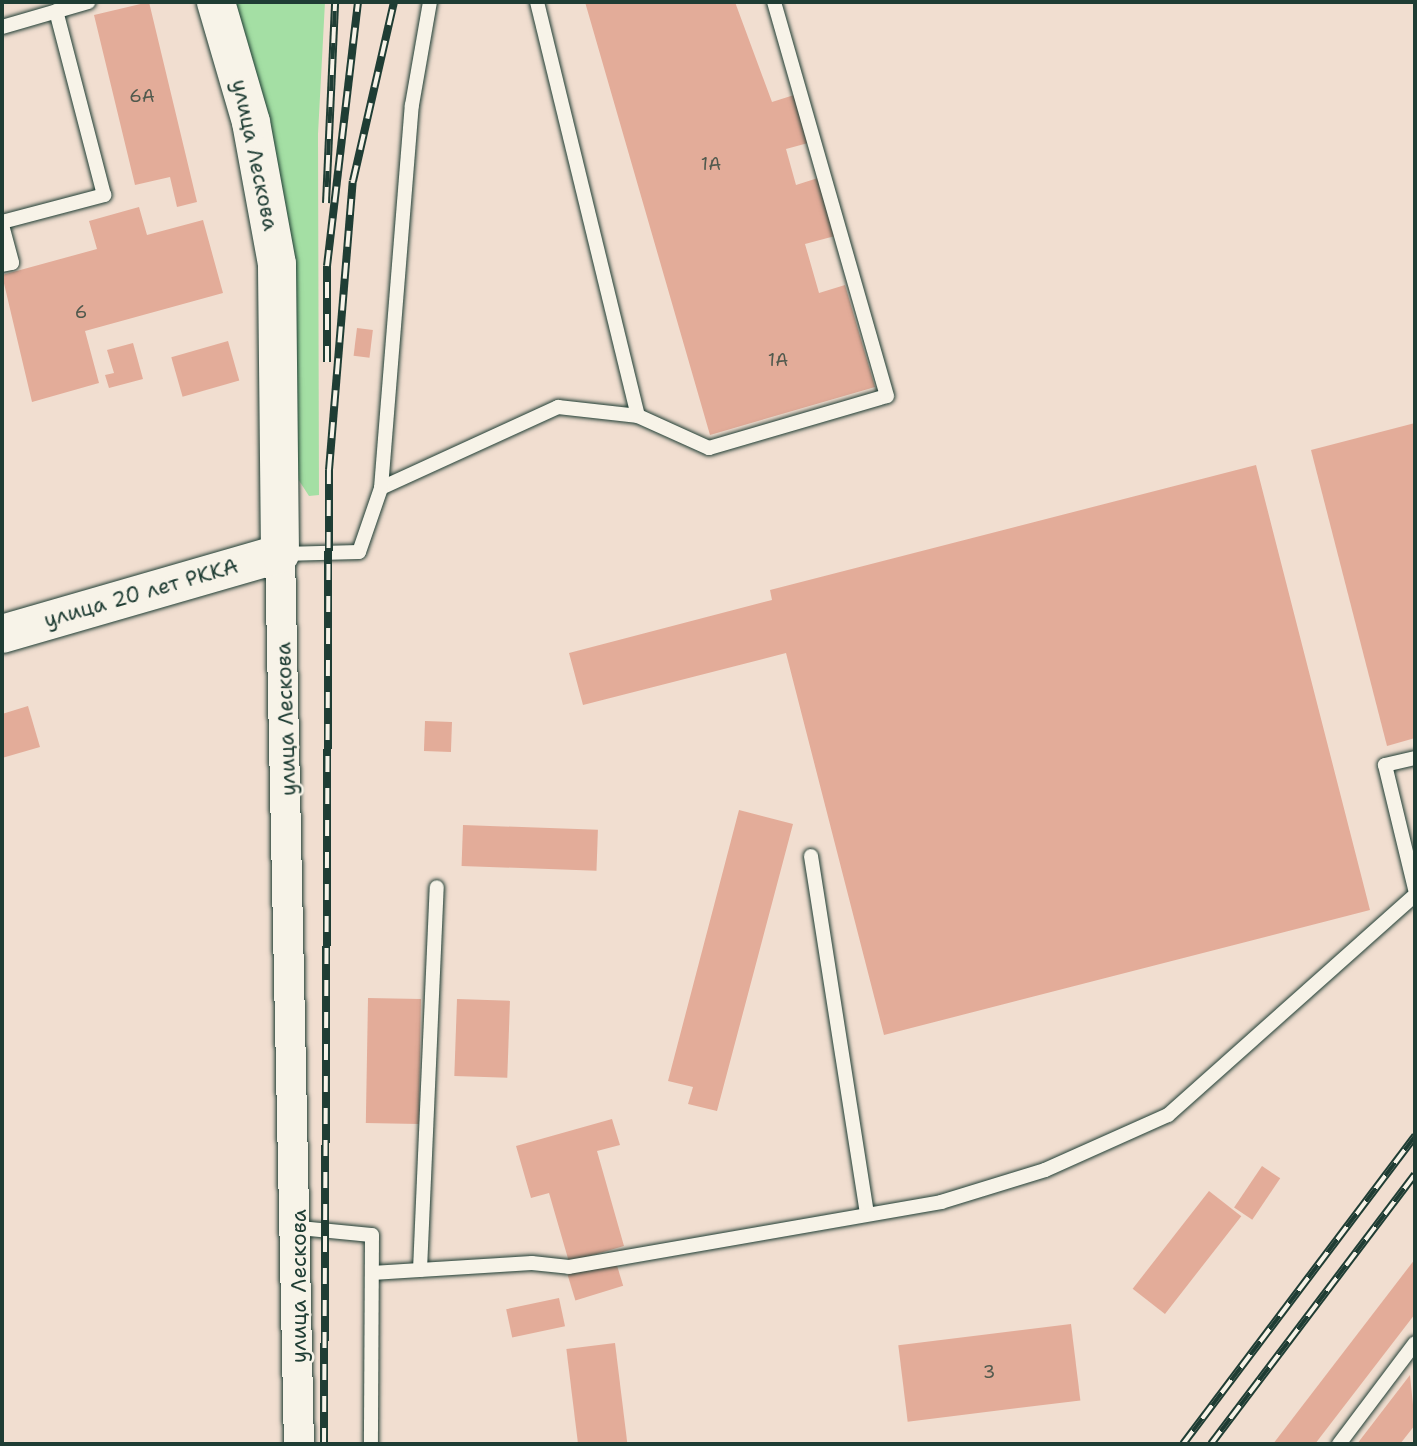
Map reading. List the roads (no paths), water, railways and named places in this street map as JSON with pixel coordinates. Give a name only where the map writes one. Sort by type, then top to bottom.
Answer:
[{"type":"main road","name":"улица Лескова","points":[[216,2],[251,122],[277,264],[281,554]]},
{"type":"main road","name":"улица 20 лет РККА","points":[[2,634],[281,554]]},
{"type":"street","name":"улица Лескова","points":[[281,554],[299,1228],[299,1444]]},
{"type":"lane","points":[[2,27],[88,2]]},
{"type":"lane","points":[[281,554],[359,552],[382,488],[412,105],[429,2]]},
{"type":"lane","points":[[537,2],[639,416]]},
{"type":"lane","points":[[382,488],[558,407],[639,416],[709,448],[887,396],[774,2]]},
{"type":"lane","points":[[2,265],[12,263],[2,224],[104,195],[56,11]]},
{"type":"lane","points":[[1415,758],[1385,765],[1415,890]]},
{"type":"lane","points":[[811,856],[867,1214]]},
{"type":"lane","points":[[420,1270],[437,887]]},
{"type":"lane","points":[[372,1273],[569,1267],[941,1202],[1045,1170],[1168,1115],[1415,895]]},
{"type":"lane","points":[[299,1228],[372,1235],[371,1444]]},
{"type":"lane","points":[[1339,1444],[1413,1352]]},
{"type":"railway","points":[[326,203],[335,2]]},
{"type":"railway","points":[[327,362],[327,266],[358,2]]},
{"type":"railway","points":[[324,1444],[329,470],[353,181],[394,2]]},
{"type":"railway","points":[[1183,1444],[1415,1136]]},
{"type":"railway","points":[[1211,1444],[1415,1174]]}]
